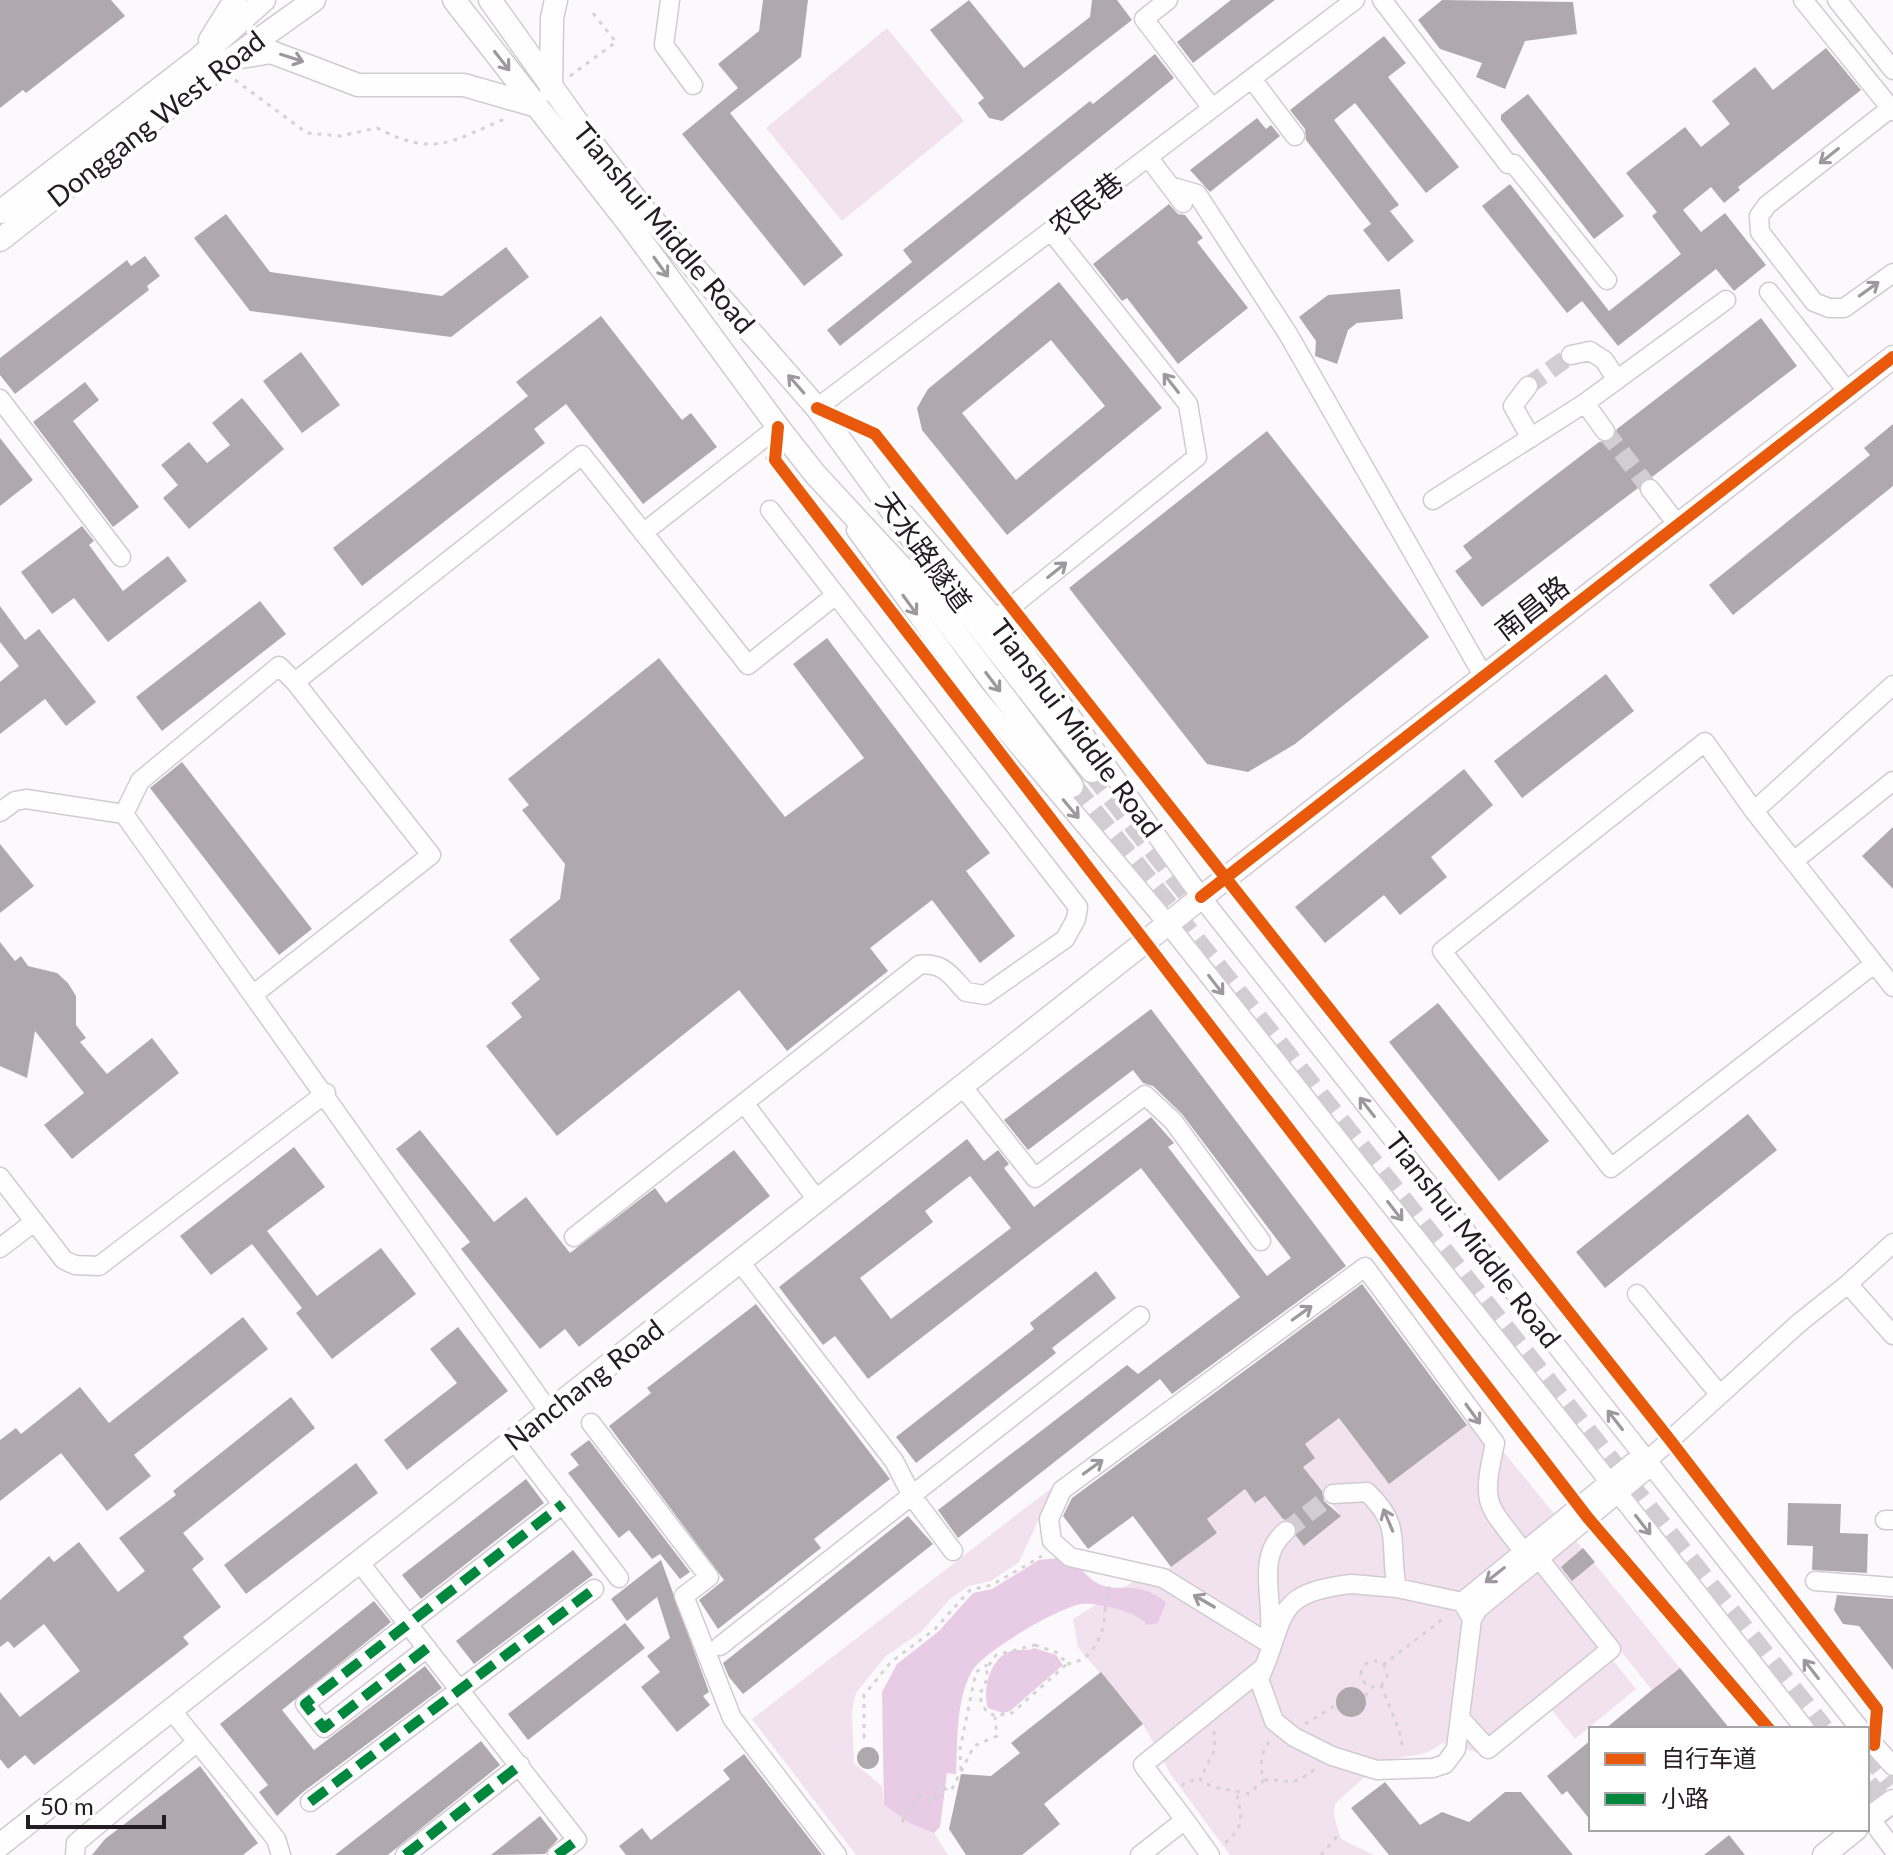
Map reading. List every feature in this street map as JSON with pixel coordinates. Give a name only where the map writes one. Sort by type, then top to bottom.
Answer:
[{"type":"main road","points":[[198,59],[235,0]]},
{"type":"main road","name":"Donggang West Road","points":[[0,212],[198,59],[264,0]]},
{"type":"main road","name":"Donggang West Road","points":[[0,240],[219,68],[314,0]]},
{"type":"main road","name":"Tianshui Middle Road","points":[[454,0],[645,211],[846,445]]},
{"type":"main road","name":"Tianshui Middle Road","points":[[490,0],[544,98],[629,224],[778,427],[805,480]]},
{"type":"main road","points":[[219,68],[243,55],[271,52],[358,85],[464,85],[544,98],[556,0]]},
{"type":"main road","name":"南昌路","points":[[1168,924],[1893,357]]},
{"type":"main road","name":"天水路隧道","points":[[846,445],[943,581],[1092,771]]},
{"type":"main road","name":"天水路隧道","points":[[805,480],[926,594],[1072,786]]},
{"type":"main road","name":"Nanchang Road","points":[[0,1845],[1168,924]]},
{"type":"main road","points":[[1869,1817],[1893,1801]]},
{"type":"main road","points":[[1824,1855],[1852,1831]]},
{"type":"street","points":[[670,0],[664,45],[693,85]]},
{"type":"street","points":[[1168,0],[1147,7],[1144,19],[1212,108]]},
{"type":"street","name":"农民巷","points":[[817,408],[1355,0]]},
{"type":"street","points":[[1382,0],[1508,164],[1514,164],[1607,280]]},
{"type":"street","points":[[1803,0],[1892,109],[1767,205],[1759,216],[1760,232],[1814,302],[1829,308],[1844,308],[1893,273]]},
{"type":"street","points":[[1837,0],[1893,70]]},
{"type":"street","points":[[1252,79],[1295,136]]},
{"type":"street","points":[[1148,157],[1183,203]]},
{"type":"street","points":[[1170,186],[1197,194],[1288,334],[1484,677]]},
{"type":"street","points":[[996,619],[1197,457],[1188,404],[1051,231]]},
{"type":"street","points":[[1769,292],[1848,392]]},
{"type":"street","points":[[1433,500],[1585,403],[1726,300]]},
{"type":"street","points":[[1571,355],[1590,351],[1604,360],[1617,380]]},
{"type":"street","points":[[1528,386],[1513,406],[1531,438]]},
{"type":"street","points":[[0,399],[121,557]]},
{"type":"street","points":[[1585,403],[1605,431]]},
{"type":"street","points":[[643,533],[778,427]]},
{"type":"street","name":"Tianshui Middle Road","points":[[846,445],[1024,651],[1201,897],[1858,1727]]},
{"type":"street","points":[[295,682],[582,455],[748,665],[836,595]]},
{"type":"street","name":"Tianshui Middle Road","points":[[805,480],[973,692],[1168,924],[1803,1727]]},
{"type":"street","points":[[1650,489],[1678,525]]},
{"type":"street","points":[[574,1237],[919,965],[937,965],[952,974],[966,992],[985,995],[1065,939],[1076,919],[1078,907],[770,510]]},
{"type":"street","points":[[124,814],[140,781],[279,666],[295,682],[431,855],[254,994]]},
{"type":"street","points":[[1754,811],[1893,685]]},
{"type":"street","points":[[1874,964],[1611,1168],[1442,951],[1705,742],[1754,811],[1893,987]]},
{"type":"street","points":[[1795,860],[1893,781]]},
{"type":"street","points":[[0,812],[15,801],[26,799],[124,814],[326,1093],[550,1413]]},
{"type":"street","points":[[962,1086],[1035,1178],[1145,1095],[1173,1121],[1261,1241]]},
{"type":"street","points":[[0,1177],[64,1260],[75,1265],[99,1266],[326,1093]]},
{"type":"street","points":[[744,1103],[818,1201]]},
{"type":"street","points":[[0,1248],[34,1222]]},
{"type":"street","points":[[1532,1556],[1462,1602],[1397,1588],[1339,1585],[1299,1597],[1284,1609],[1259,1679],[1274,1721],[1290,1734],[1332,1756],[1377,1770],[1433,1768],[1445,1764],[1456,1749],[1472,1619],[1478,1609],[1532,1556],[1647,1461],[1799,1323],[1893,1243]]},
{"type":"street","points":[[740,1262],[894,1461],[912,1496],[953,1551]]},
{"type":"street","points":[[1270,1644],[1163,1578],[1070,1557],[1052,1541],[1049,1519],[1062,1490],[1365,1267],[1495,1443],[1485,1489],[1491,1508],[1611,1649],[1488,1749],[1460,1718]]},
{"type":"street","points":[[1848,1284],[1893,1335]]},
{"type":"street","points":[[1637,1294],[1720,1395]]},
{"type":"street","points":[[720,1646],[1140,1316]]},
{"type":"street","points":[[591,1423],[709,1577],[684,1596],[732,1718],[837,1855]]},
{"type":"street","points":[[514,1441],[619,1578]]},
{"type":"street","points":[[1333,1494],[1367,1492],[1383,1508],[1395,1539],[1397,1588]]},
{"type":"street","points":[[427,1648],[324,1728],[305,1704],[563,1504]]},
{"type":"street","points":[[1270,1644],[1272,1610],[1267,1563],[1272,1543],[1286,1531]]},
{"type":"street","points":[[360,1563],[577,1840],[557,1855]]},
{"type":"street","points":[[1815,1581],[1893,1587]]},
{"type":"street","points":[[310,1802],[594,1589]]},
{"type":"street","points":[[1462,1602],[1472,1619]]},
{"type":"street","points":[[1216,1850],[1185,1820],[1143,1765],[1265,1666]]},
{"type":"street","points":[[172,1711],[276,1839],[281,1855]]},
{"type":"street","points":[[1869,1739],[1893,1766]]},
{"type":"street","points":[[75,1855],[76,1843],[197,1742]]},
{"type":"street","points":[[405,1855],[520,1765]]},
{"type":"street","points":[[1140,1855],[1185,1820]]},
{"type":"street","points":[[1869,1824],[1893,1849]]},
{"type":"path","points":[[219,68],[307,133],[340,136],[377,128],[408,144],[438,146],[544,98],[616,42],[592,12]]},
{"type":"path","points":[[778,427],[775,460],[805,480]]},
{"type":"path","points":[[864,1738],[864,1695],[891,1662],[935,1629],[970,1590],[992,1585],[1031,1560],[1061,1549]]},
{"type":"path","points":[[989,1664],[988,1677],[979,1696],[986,1711],[995,1716],[1012,1713],[1067,1664],[1085,1659],[1094,1648],[1105,1623],[1110,1579]]},
{"type":"path","points":[[1383,1665],[1462,1602]]},
{"type":"path","points":[[961,1774],[960,1749],[976,1672],[1004,1650],[1035,1645],[1058,1653],[1067,1664]]},
{"type":"path","points":[[1372,1688],[1361,1680],[1362,1668],[1372,1661],[1383,1665]]},
{"type":"path","points":[[1365,1696],[1387,1678],[1383,1665]]},
{"type":"path","points":[[1381,1685],[1399,1730],[1403,1769]]},
{"type":"path","points":[[1264,1780],[1261,1763],[1263,1751],[1272,1739],[1290,1734],[1336,1705]]},
{"type":"path","points":[[1200,1779],[1215,1749],[1217,1737],[1209,1711]]},
{"type":"path","points":[[902,1822],[918,1796],[934,1802],[938,1786],[951,1791],[974,1746],[997,1736],[995,1716]]},
{"type":"path","points":[[1181,1788],[1185,1782],[1200,1779],[1214,1788],[1248,1794],[1264,1780],[1274,1779],[1282,1784],[1301,1780],[1332,1756]]},
{"type":"path","points":[[1216,1850],[1241,1825],[1243,1813],[1237,1798],[1241,1792]]},
{"type":"path","points":[[1321,1855],[1340,1833]]},
{"type":"shaded area","points":[[887,28],[964,121],[842,221],[766,128]]},
{"type":"shaded area","points":[[1339,1418],[1389,1483],[1476,1418],[1680,1668],[1652,1690],[1614,1643],[1479,1753],[1442,1743],[1425,1753],[1396,1759],[1379,1767],[1335,1804],[1334,1816],[1341,1839],[1374,1855],[1230,1855],[1171,1775],[1143,1724],[1078,1647],[1073,1619],[1139,1578],[1171,1567],[1217,1533],[1207,1519],[1245,1489],[1256,1503],[1271,1492],[1276,1510],[1305,1546],[1341,1516],[1312,1480],[1295,1473],[1305,1444]]},
{"type":"shaded area","points":[[1054,1486],[1019,1562],[991,1581],[969,1586],[950,1599],[921,1632],[886,1656],[856,1693],[852,1710],[854,1763],[882,1786],[884,1805],[911,1824],[934,1833],[948,1855],[856,1855],[752,1719]]},
{"type":"shaded area","points":[[1058,1558],[1066,1565],[1079,1566],[1100,1585],[1140,1589],[1166,1602],[1158,1623],[1147,1625],[1136,1616],[1117,1609],[1081,1604],[1040,1622],[991,1653],[972,1671],[963,1696],[958,1722],[956,1774],[947,1773],[940,1827],[934,1833],[911,1824],[884,1805],[882,1692],[897,1664],[939,1631],[973,1593],[992,1589],[1039,1560]]},
{"type":"shaded area","points":[[1034,1648],[1056,1655],[1063,1665],[1010,1711],[1003,1713],[988,1708],[987,1684],[997,1661],[1009,1652]]},
{"type":"shaded area","points":[[1612,1659],[1636,1689],[1575,1739],[1551,1709]]},
{"type":"building","points":[[0,0],[111,0],[125,16],[26,93],[23,90],[0,108]]},
{"type":"building","points":[[763,0],[808,0],[801,57],[730,113],[843,255],[804,286],[682,134],[738,88],[718,64],[759,31]]},
{"type":"building","points":[[969,0],[1024,68],[1090,17],[1092,0],[1117,0],[1132,20],[1002,121],[989,118],[978,103],[984,98],[930,30]]},
{"type":"building","points":[[1231,0],[1275,0],[1193,63],[1177,42]]},
{"type":"building","points":[[1442,0],[1573,2],[1577,34],[1525,41],[1505,89],[1476,77],[1482,63],[1440,49],[1418,20]]},
{"type":"building","points":[[1384,36],[1406,63],[1388,77],[1459,167],[1426,193],[1355,103],[1334,120],[1399,205],[1390,211],[1414,241],[1388,262],[1363,230],[1371,224],[1306,140],[1305,129],[1290,110]]},
{"type":"building","points":[[1826,48],[1861,90],[1738,187],[1740,190],[1724,203],[1711,187],[1683,210],[1701,232],[1725,213],[1766,265],[1734,291],[1716,269],[1618,346],[1582,301],[1567,313],[1482,206],[1510,184],[1609,311],[1681,254],[1652,216],[1657,212],[1626,173],[1685,127],[1701,147],[1730,124],[1712,101],[1755,67],[1773,90]]},
{"type":"building","points":[[1155,54],[1174,78],[840,346],[827,330],[912,262],[903,250],[1090,101],[1093,104]]},
{"type":"building","points":[[1528,94],[1624,216],[1594,239],[1501,120],[1501,115]]},
{"type":"building","points":[[1257,118],[1266,129],[1271,125],[1280,136],[1210,192],[1190,170]]},
{"type":"building","points":[[1169,204],[1178,214],[1185,215],[1203,238],[1197,242],[1248,308],[1178,364],[1127,298],[1122,301],[1093,264]]},
{"type":"building","points":[[226,214],[270,272],[442,296],[506,247],[529,277],[451,337],[250,311],[194,238]]},
{"type":"building","points":[[145,256],[160,276],[147,286],[149,290],[15,394],[0,375],[0,358],[127,260],[131,266]]},
{"type":"building","points":[[1059,282],[1162,408],[1007,535],[922,430],[917,408],[928,389]],"holes":[[[1051,340],[1105,406],[1016,480],[962,413]]]},
{"type":"building","points":[[1400,289],[1403,319],[1357,323],[1348,330],[1337,364],[1315,356],[1316,341],[1299,317],[1328,295]]},
{"type":"building","points":[[601,316],[682,420],[691,413],[717,447],[643,504],[566,404],[534,429],[545,443],[362,586],[333,548],[528,396],[516,382]]},
{"type":"building","points":[[1761,318],[1797,366],[1652,477],[1643,479],[1638,488],[1482,607],[1455,571],[1472,558],[1463,546],[1599,442],[1613,440],[1617,429]]},
{"type":"building","points":[[301,352],[340,405],[302,433],[263,381]]},
{"type":"building","points":[[85,382],[99,400],[73,421],[139,507],[113,527],[33,422]]},
{"type":"building","points":[[242,398],[284,449],[189,529],[163,498],[178,485],[161,465],[189,442],[207,463],[230,445],[212,423]]},
{"type":"building","points":[[1893,424],[1893,486],[1733,615],[1709,585],[1870,455],[1864,448]]},
{"type":"building","points":[[1267,431],[1429,637],[1295,744],[1248,772],[1207,764],[1069,588]]},
{"type":"building","points":[[0,438],[33,480],[0,506]]},
{"type":"building","points":[[82,526],[94,541],[89,545],[123,591],[168,556],[187,581],[108,642],[74,598],[52,614],[21,572]]},
{"type":"building","points":[[260,601],[286,634],[162,731],[136,697]]},
{"type":"building","points":[[0,606],[25,640],[39,629],[96,702],[66,726],[45,699],[0,734],[0,682],[19,666],[0,642]]},
{"type":"building","points":[[827,638],[990,853],[966,871],[1015,936],[980,963],[932,900],[870,948],[888,971],[787,1051],[739,990],[557,1136],[486,1046],[522,1017],[511,1003],[540,979],[509,940],[560,899],[565,864],[522,810],[529,805],[508,779],[659,658],[785,817],[864,758],[793,664]]},
{"type":"building","points":[[1606,674],[1634,711],[1522,798],[1494,761]]},
{"type":"building","points":[[182,762],[312,929],[279,955],[150,788]]},
{"type":"building","points":[[1464,769],[1493,805],[1431,857],[1447,877],[1400,915],[1384,895],[1325,943],[1295,907]]},
{"type":"building","points":[[1893,827],[1893,889],[1862,856]]},
{"type":"building","points":[[0,844],[34,886],[0,913]]},
{"type":"building","points":[[0,942],[15,961],[21,956],[28,966],[57,973],[68,983],[76,996],[76,1025],[86,1038],[80,1042],[107,1074],[152,1038],[179,1073],[72,1159],[44,1125],[84,1093],[35,1031],[27,1078],[0,1066]]},
{"type":"building","points":[[1438,1003],[1549,1141],[1499,1181],[1389,1042]]},
{"type":"building","points":[[1151,1009],[1346,1266],[1172,1394],[1160,1379],[958,1538],[938,1510],[1127,1365],[1138,1374],[1240,1297],[1141,1168],[868,1379],[835,1336],[823,1345],[779,1287],[967,1139],[984,1161],[998,1150],[1009,1164],[1004,1168],[1034,1207],[1151,1117],[1174,1143],[1168,1147],[1267,1276],[1291,1258],[1182,1114],[1153,1086],[1143,1083],[1133,1070],[1028,1150],[1004,1120]],"holes":[[[970,1176],[1011,1228],[891,1319],[860,1278],[933,1222],[925,1211]]]},
{"type":"building","points":[[1748,1114],[1777,1150],[1605,1288],[1576,1252]]},
{"type":"building","points":[[420,1130],[494,1222],[526,1197],[570,1253],[655,1188],[666,1203],[734,1150],[770,1196],[579,1347],[565,1329],[540,1349],[461,1249],[470,1242],[396,1149]]},
{"type":"building","points":[[294,1147],[325,1187],[267,1231],[317,1296],[381,1248],[416,1294],[332,1359],[296,1313],[302,1308],[252,1244],[211,1275],[180,1236]]},
{"type":"building","points":[[1096,1271],[1116,1298],[1052,1348],[1056,1353],[916,1463],[896,1437],[1034,1329],[1030,1323]]},
{"type":"building","points":[[1362,1284],[1467,1425],[1389,1484],[1339,1418],[1305,1444],[1315,1458],[1303,1467],[1322,1491],[1324,1501],[1341,1516],[1304,1546],[1296,1536],[1295,1523],[1283,1519],[1265,1496],[1255,1503],[1245,1489],[1207,1519],[1217,1533],[1171,1567],[1133,1516],[1088,1549],[1063,1516],[1072,1498]]},
{"type":"building","points":[[756,1304],[890,1479],[814,1539],[821,1548],[718,1629],[699,1600],[724,1580],[609,1426],[651,1393],[647,1388]]},
{"type":"building","points":[[243,1317],[268,1349],[134,1455],[151,1476],[107,1511],[61,1453],[0,1501],[0,1440],[16,1428],[21,1434],[80,1387],[109,1423]]},
{"type":"building","points":[[458,1327],[508,1391],[407,1470],[384,1440],[457,1383],[430,1349]]},
{"type":"building","points":[[291,1397],[315,1428],[183,1533],[204,1559],[192,1569],[221,1607],[183,1637],[189,1644],[34,1765],[25,1755],[8,1769],[0,1759],[0,1692],[20,1717],[80,1671],[44,1624],[14,1648],[8,1641],[0,1647],[0,1600],[49,1556],[54,1562],[79,1542],[118,1592],[145,1571],[119,1538],[176,1495],[173,1491]]},
{"type":"building","points":[[589,1440],[690,1572],[680,1579],[660,1554],[652,1559],[629,1530],[619,1538],[568,1473],[579,1465],[570,1454]]},
{"type":"building","points":[[356,1463],[378,1493],[246,1594],[224,1565]]},
{"type":"building","points":[[526,1479],[544,1503],[421,1599],[402,1575]]},
{"type":"building","points":[[1788,1503],[1841,1504],[1840,1533],[1868,1534],[1867,1573],[1812,1570],[1813,1546],[1787,1545]]},
{"type":"building","points":[[908,1516],[933,1544],[743,1694],[729,1677],[723,1663]]},
{"type":"building","points":[[1583,1548],[1595,1562],[1572,1581],[1561,1567]]},
{"type":"building","points":[[573,1550],[593,1575],[474,1664],[456,1641]]},
{"type":"building","points":[[661,1560],[709,1692],[703,1696],[710,1705],[677,1732],[641,1687],[660,1672],[647,1656],[670,1638],[657,1597],[627,1621],[611,1599]]},
{"type":"building","points":[[1837,1595],[1893,1599],[1893,1670],[1859,1626],[1843,1624],[1834,1610]]},
{"type":"building","points":[[374,1601],[391,1622],[282,1710],[314,1750],[425,1666],[442,1688],[303,1792],[277,1816],[259,1792],[268,1785],[220,1724]]},
{"type":"building","points":[[625,1623],[645,1648],[528,1740],[508,1714]]},
{"type":"building","points":[[1680,1668],[1728,1727],[1607,1727]]},
{"type":"building","points":[[1101,1672],[1143,1724],[1044,1804],[1060,1824],[1022,1855],[966,1855],[949,1829],[961,1774],[991,1776],[1020,1753],[1011,1743]]},
{"type":"building","points":[[1351,1687],[1362,1691],[1366,1702],[1362,1713],[1351,1717],[1340,1713],[1336,1702],[1340,1691]]},
{"type":"building","points":[[481,1741],[500,1765],[388,1855],[335,1855]]},
{"type":"building","points":[[1589,1742],[1589,1818],[1567,1791],[1562,1795],[1547,1776]]},
{"type":"building","points":[[868,1747],[876,1750],[879,1758],[876,1766],[868,1769],[860,1766],[857,1758],[860,1750]]},
{"type":"building","points":[[744,1754],[822,1855],[626,1855],[619,1846],[642,1828],[651,1840],[730,1779],[723,1770]]},
{"type":"building","points":[[200,1766],[258,1843],[243,1855],[92,1855],[105,1839]]},
{"type":"building","points":[[1385,1782],[1420,1825],[1442,1812],[1469,1822],[1505,1792],[1521,1792],[1573,1855],[1389,1855],[1351,1808]]},
{"type":"building","points":[[540,1816],[558,1839],[545,1854],[491,1855]]},
{"type":"building","points":[[1729,1835],[1745,1855],[1704,1855]]},
{"type":"tunnel","points":[[1528,386],[1571,355]]},
{"type":"tunnel","points":[[1605,431],[1650,489]]},
{"type":"tunnel","points":[[1092,771],[1196,903]]},
{"type":"tunnel","points":[[1072,786],[1821,1727]]},
{"type":"tunnel","points":[[1286,1531],[1333,1494]]},
{"type":"tunnel","points":[[1869,1754],[1893,1784]]},
{"type":"tunnel","points":[[1869,1787],[1893,1817]]},
{"type":"marked path","points":[[427,1648],[324,1728],[305,1704],[563,1504]]},
{"type":"marked path","points":[[310,1802],[594,1589]]},
{"type":"marked path","points":[[405,1855],[520,1765]]},
{"type":"marked path","points":[[557,1855],[577,1840]]},
{"type":"cycle path","points":[[1201,897],[1893,357]]},
{"type":"cycle path","points":[[817,408],[875,434],[1670,1440],[1877,1709],[1874,1745]]},
{"type":"cycle path","points":[[778,427],[775,460],[1588,1518],[1767,1727]]}]
